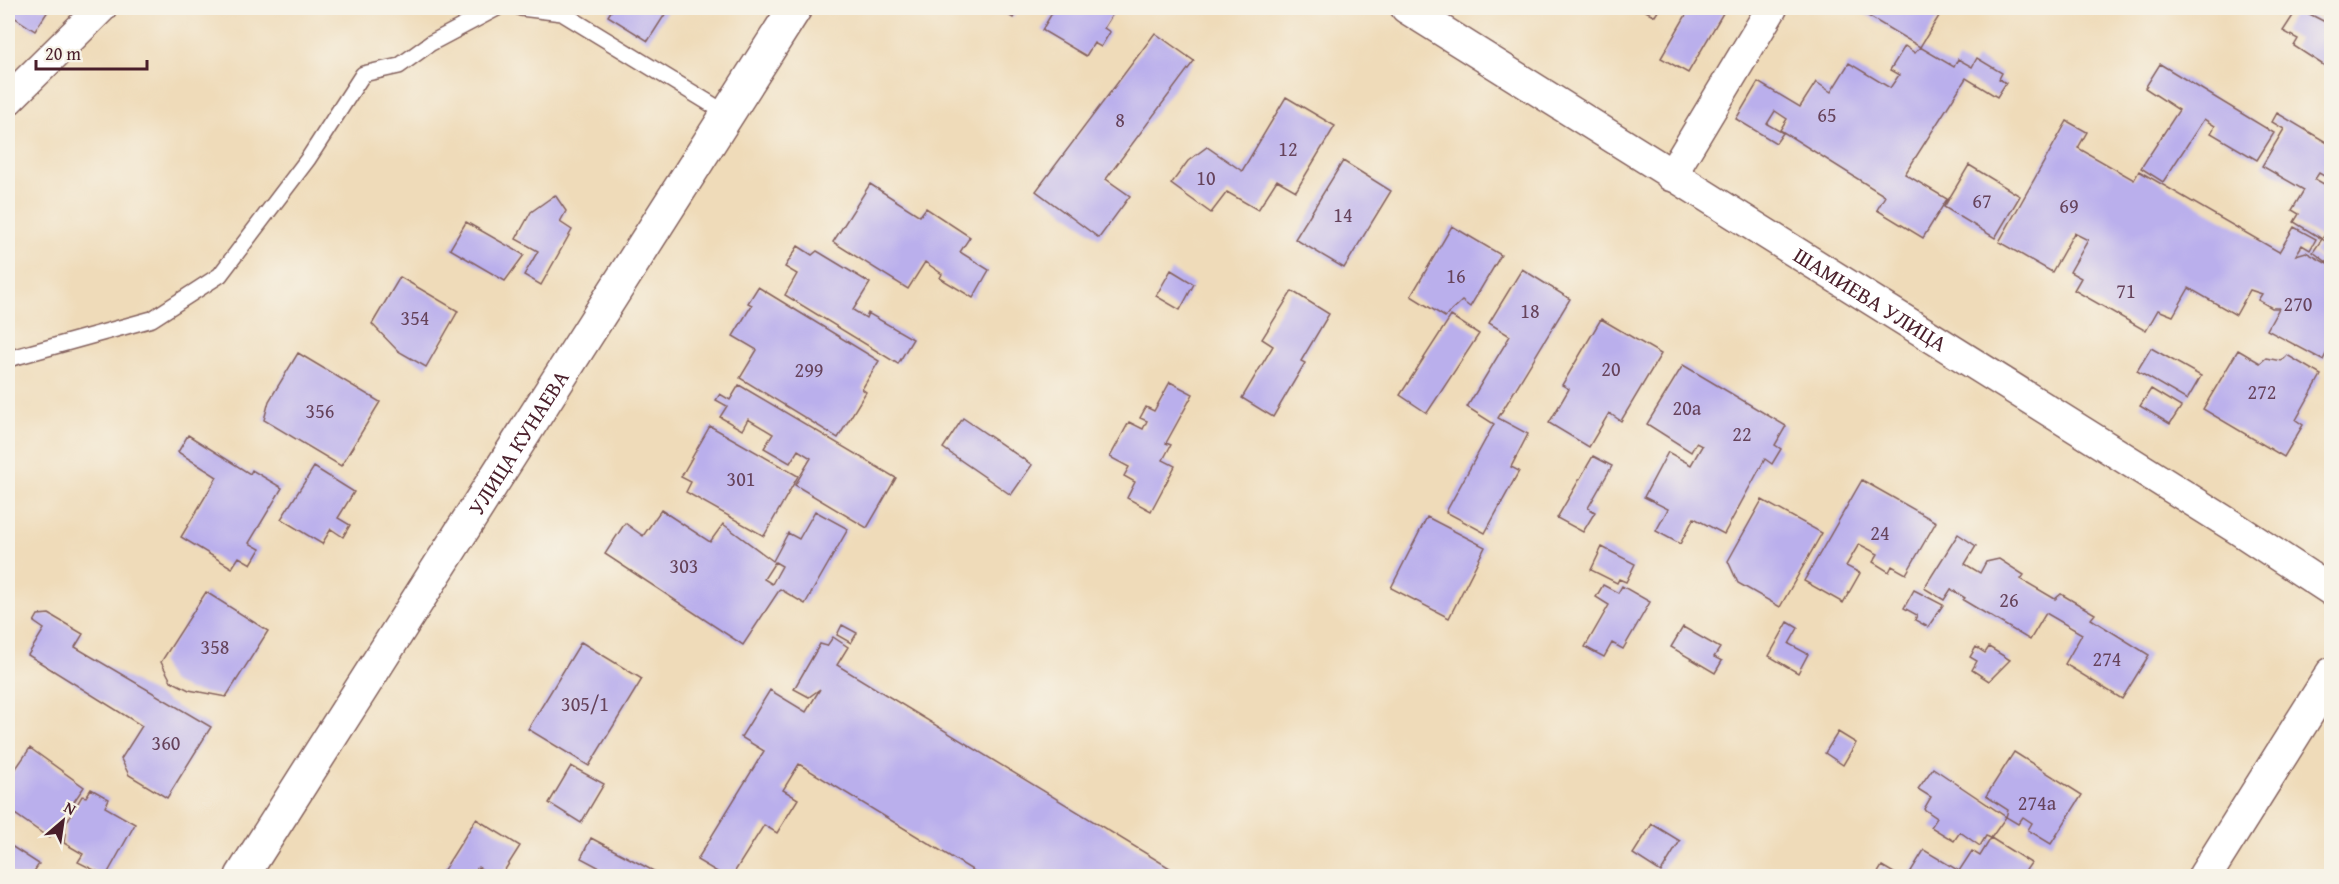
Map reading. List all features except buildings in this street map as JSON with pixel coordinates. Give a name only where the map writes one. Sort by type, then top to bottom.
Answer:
[{"type":"main road","name":"УЛИЦА КУНАЕВА","points":[[242,876],[729,115],[795,8]]},
{"type":"main road","points":[[2205,876],[2331,674]]},
{"type":"street","points":[[8,100],[101,8]]},
{"type":"street","name":"ШАМИЕВА УЛИЦА","points":[[1406,8],[2236,528],[2331,591]]},
{"type":"street","points":[[1671,176],[1772,8]]},
{"type":"lane","points":[[8,359],[152,319],[220,274],[308,159],[363,74],[399,66],[431,43],[497,8]]},
{"type":"lane","points":[[521,8],[562,13],[729,115]]}]
